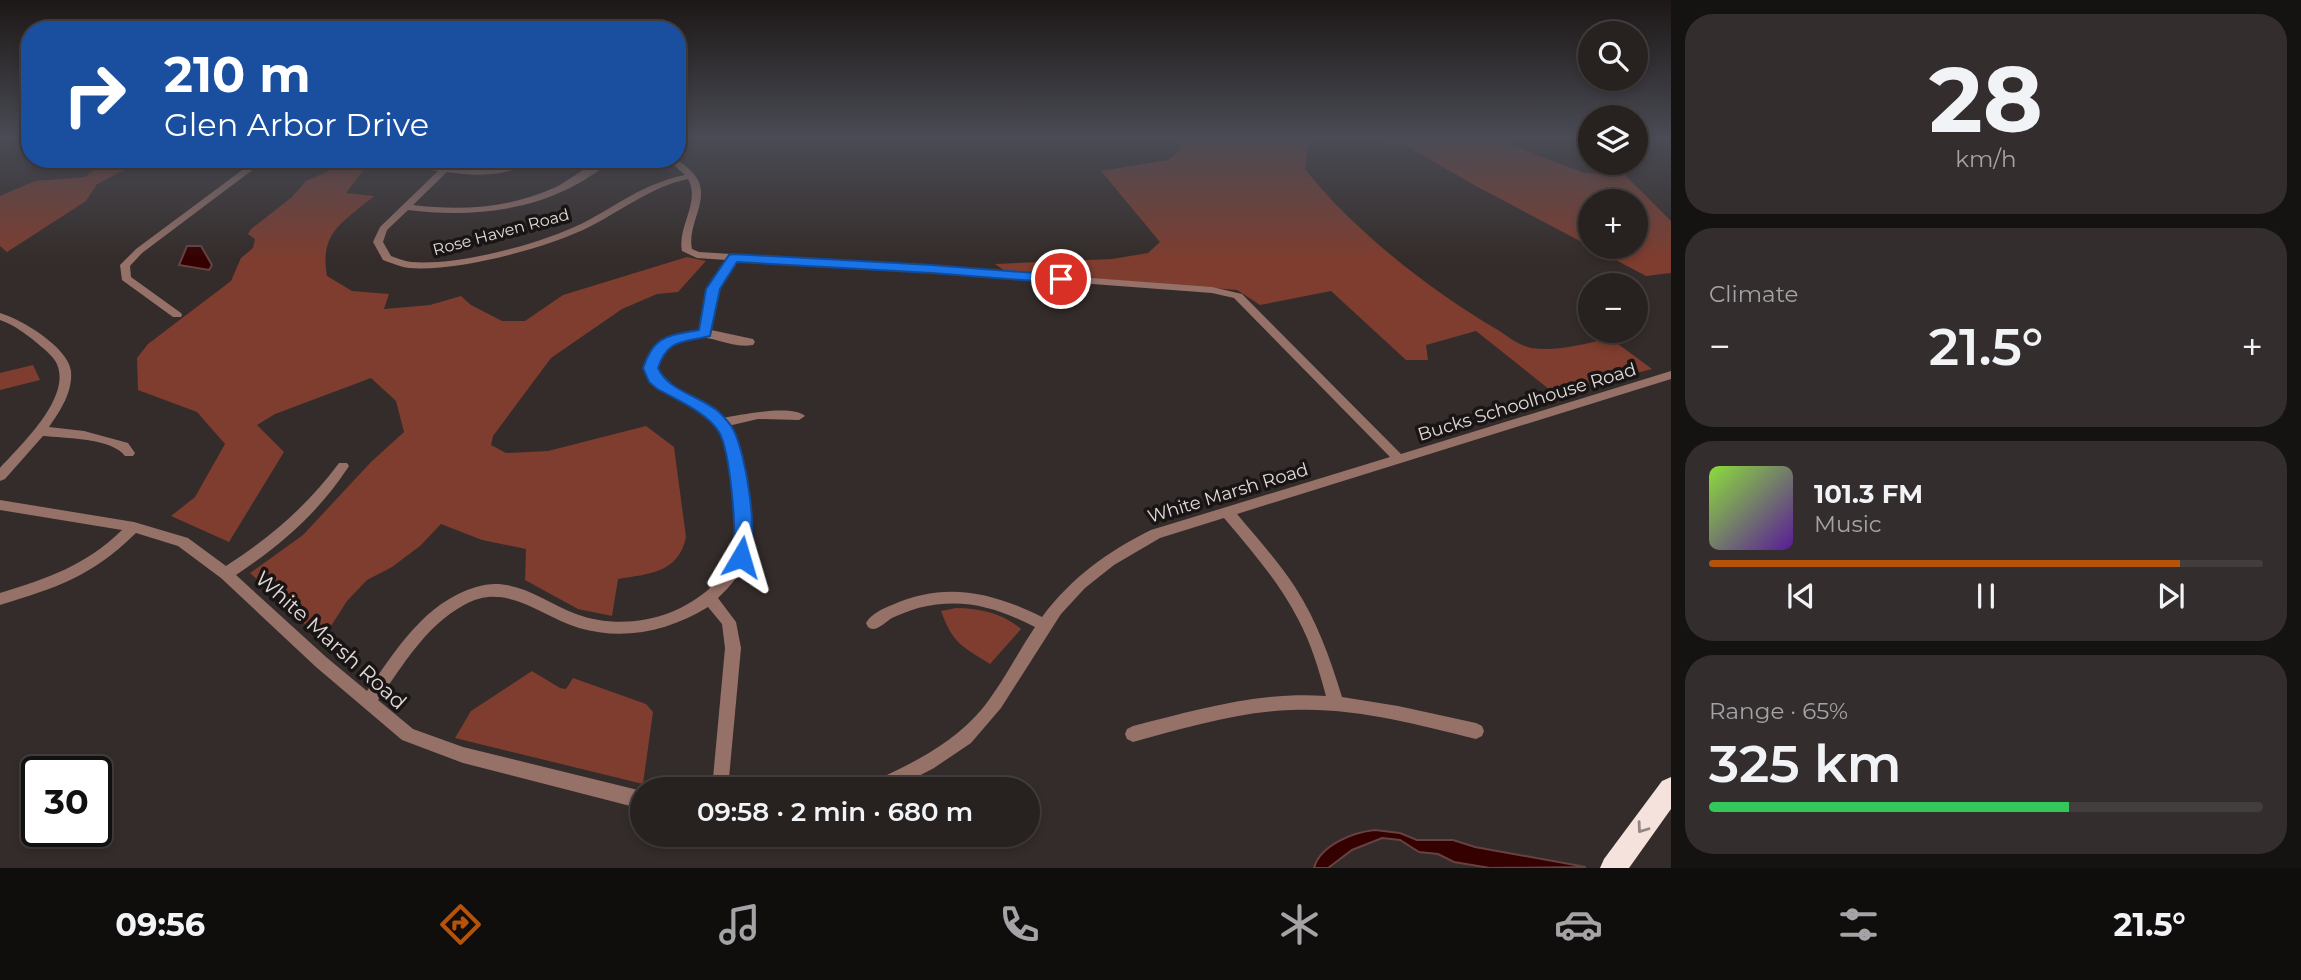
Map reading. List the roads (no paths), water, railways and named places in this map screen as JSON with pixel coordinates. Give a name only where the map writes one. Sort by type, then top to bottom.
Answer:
[{"type":"highway","points":[[1613,868],[1671,789]]},
{"type":"street","points":[[177,315],[126,278],[125,265],[139,251],[237,179]]},
{"type":"street","name":"Rose Haven Road","points":[[435,179],[383,229],[378,248],[386,257],[400,264],[431,267],[461,262],[565,233],[608,214],[651,187],[682,179]]},
{"type":"street","points":[[405,207],[473,212],[523,204],[580,179]]},
{"type":"street","name":"Bucks Schoolhouse Road","points":[[692,179],[696,198],[684,247],[692,254],[920,268],[1226,292],[1250,306],[1400,460],[1671,375]]},
{"type":"street","points":[[705,333],[713,289],[733,258]]},
{"type":"street","points":[[0,316],[19,323],[34,335],[57,356],[65,369],[62,394],[40,430],[0,476]]},
{"type":"street","points":[[368,702],[430,619],[447,606],[480,592],[514,592],[577,621],[610,628],[656,624],[681,615],[709,598],[734,570],[745,543],[745,523],[730,440],[721,423],[702,408],[662,385],[654,378],[650,368],[656,350],[670,340],[705,333],[739,343],[749,342]]},
{"type":"street","points":[[721,423],[758,415],[799,416]]},
{"type":"street","points":[[40,430],[83,435],[124,446],[129,453]]},
{"type":"street","name":"White Marsh Road","points":[[899,777],[934,759],[974,729],[1006,688],[1044,625],[1078,585],[1133,545],[1156,534],[1400,460]]},
{"type":"street","points":[[226,574],[280,538],[304,517],[343,466]]},
{"type":"street","name":"White Marsh Road","points":[[0,505],[134,527],[183,542],[226,574],[408,735],[431,745],[630,797]]},
{"type":"street","points":[[1228,513],[1278,573],[1298,603],[1322,658],[1336,703]]},
{"type":"street","points":[[0,599],[66,579],[94,563],[134,527]]},
{"type":"street","points":[[709,598],[729,622],[733,648],[721,777]]},
{"type":"street","points":[[873,623],[886,613],[903,606],[965,598],[1001,604],[1044,625]]},
{"type":"street","points":[[1133,734],[1266,704],[1336,703],[1395,712],[1476,731]]}]
